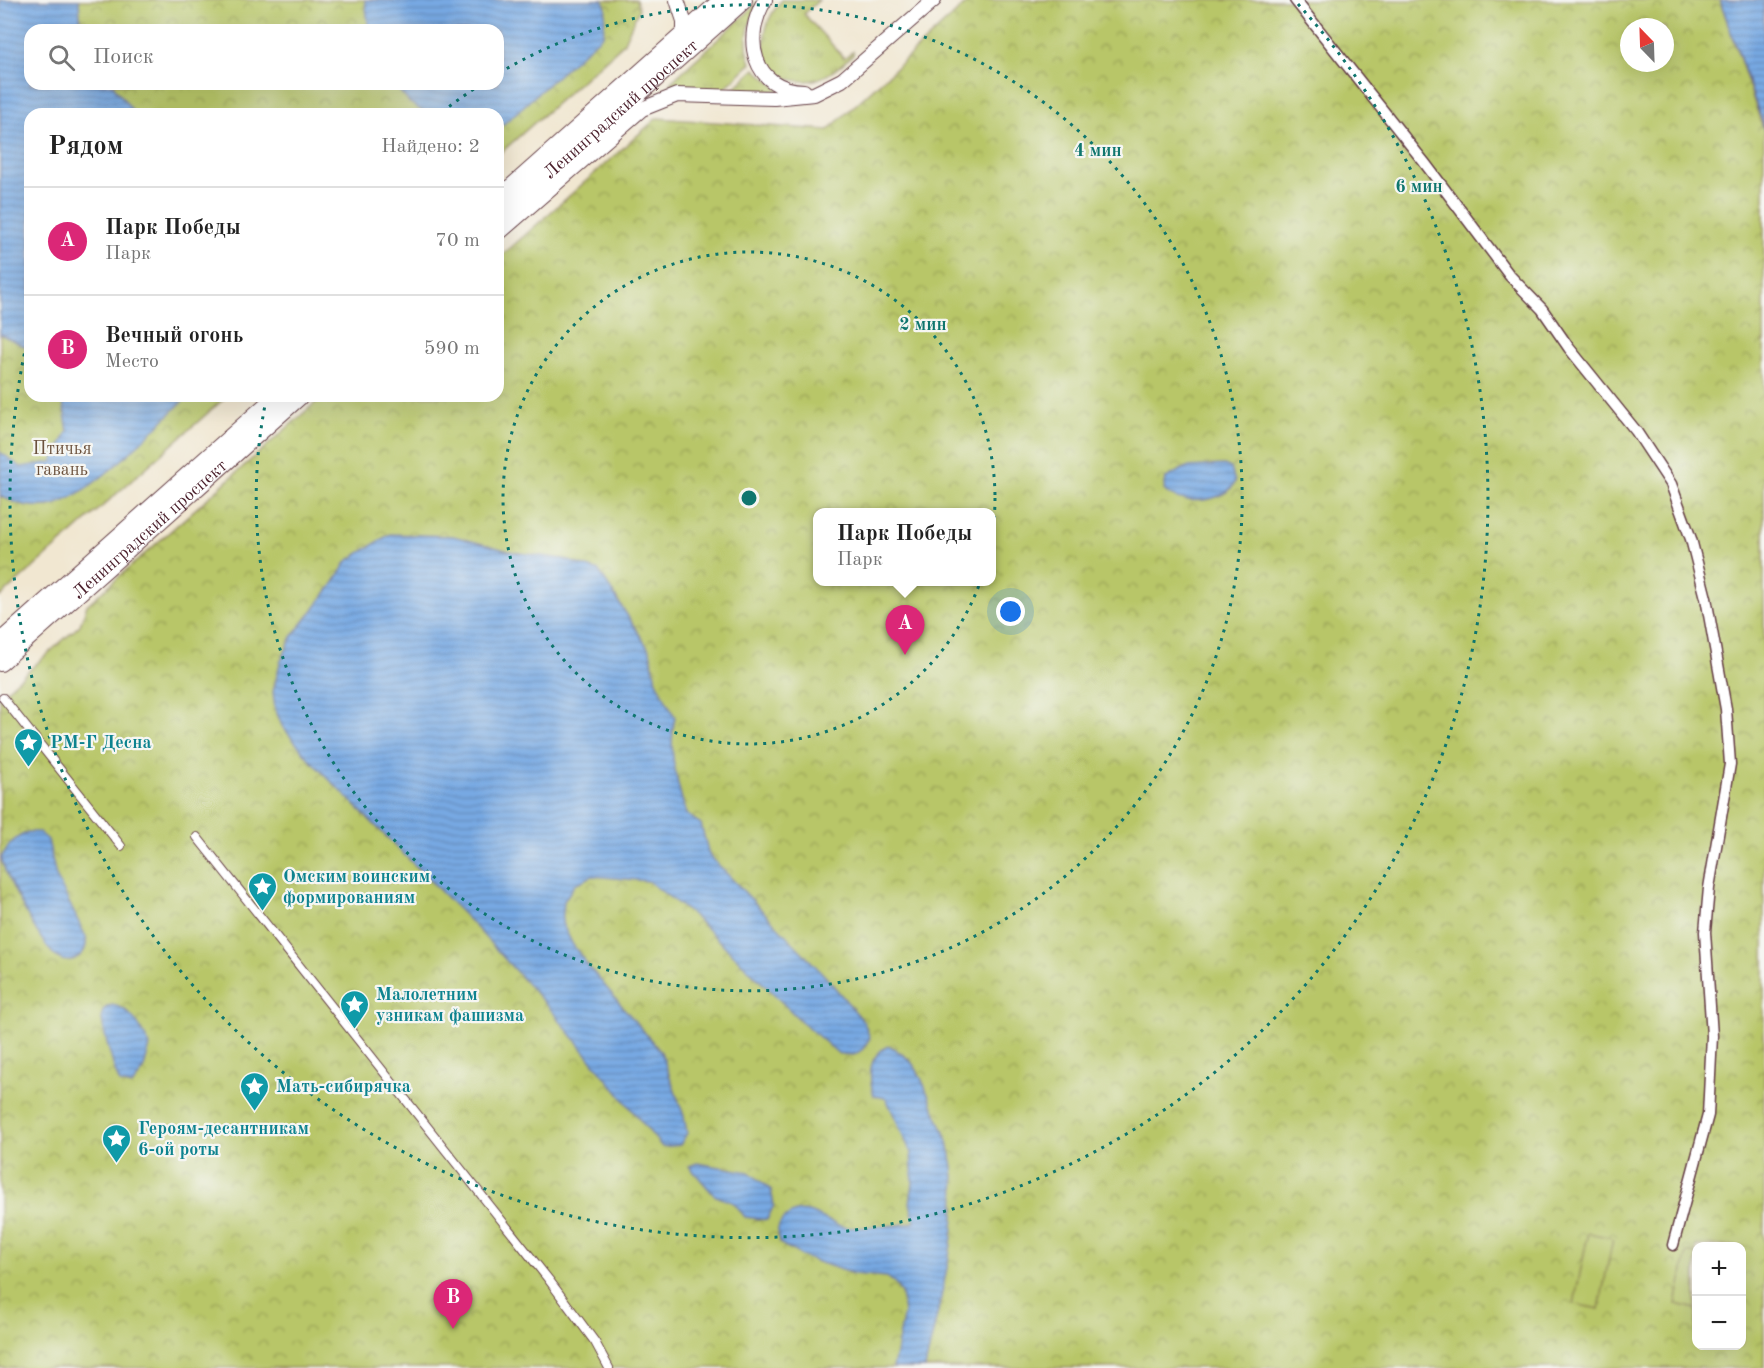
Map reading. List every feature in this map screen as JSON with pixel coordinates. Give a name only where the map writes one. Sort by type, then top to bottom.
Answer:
[{"type":"main road","name":"Ленинградский проспект","points":[[504,195],[723,0]]},
{"type":"main road","name":"Ленинградский проспект","points":[[504,213],[743,0]]},
{"type":"main road","name":"Ленинградский проспект","points":[[0,644],[271,402]]},
{"type":"main road","name":"Ленинградский проспект","points":[[0,663],[292,402]]},
{"type":"street","points":[[677,0],[684,21],[684,35]]},
{"type":"street","points":[[765,0],[757,14],[752,31],[753,50],[760,68],[772,80],[788,89],[808,91],[832,86]]},
{"type":"street","points":[[504,229],[623,125],[660,100],[677,95],[696,94],[800,97],[814,94],[832,86],[934,0]]},
{"type":"street","points":[[1295,0],[1431,170],[1510,276],[1542,309],[1569,348],[1636,431],[1671,484],[1691,539],[1706,598],[1726,709],[1730,764],[1709,888],[1705,932],[1712,1036],[1708,1115],[1673,1245]]},
{"type":"street","points":[[3,698],[121,846]]},
{"type":"street","points":[[197,837],[549,1280],[595,1342],[609,1368]]},
{"type":"green space","name":"Птичья гавань","points":[[0,0],[636,0],[639,9],[623,44],[504,150],[504,108],[24,108],[24,402],[220,402],[0,597]]},
{"type":"green space","points":[[782,0],[819,0],[804,14],[844,58],[853,51],[854,54],[832,72],[813,80],[790,79],[778,73],[769,64],[764,39],[773,12]]},
{"type":"green space","points":[[970,0],[1720,0],[1764,131],[1764,1368],[0,1368],[0,696],[80,625],[87,605],[316,402],[504,402],[504,254],[657,118],[828,130]]},
{"type":"green space","points":[[759,2],[748,32],[747,47],[751,63],[723,90],[677,89],[671,86],[671,82]]},
{"type":"green space","points":[[755,69],[782,92],[732,90]]},
{"type":"green space","points":[[1588,1233],[1613,1238],[1599,1309],[1574,1304]]},
{"type":"green space","points":[[1687,1252],[1692,1253],[1692,1308],[1676,1304]]},
{"type":"water","points":[[0,0],[79,0],[81,24],[24,24],[24,90],[117,90],[130,108],[24,108],[24,346],[0,334]]},
{"type":"water","points":[[365,0],[603,0],[606,8],[603,35],[504,124],[504,108],[418,108],[398,90],[504,90],[504,24],[368,24]]},
{"type":"water","points":[[1720,0],[1764,0],[1764,131],[1762,122]]},
{"type":"water","points":[[63,402],[182,402],[102,477],[64,501],[48,506],[29,506],[0,496],[0,452],[21,467],[52,462],[68,431]]},
{"type":"water","points":[[1224,465],[1231,468],[1235,482],[1230,489],[1213,498],[1180,499],[1164,490],[1166,478],[1186,467]]},
{"type":"water","points":[[390,534],[453,536],[513,552],[563,559],[599,571],[650,651],[656,681],[675,717],[673,753],[676,778],[686,814],[701,824],[709,855],[826,977],[864,1022],[870,1038],[863,1049],[854,1055],[839,1054],[802,1022],[694,916],[648,881],[592,876],[575,884],[564,901],[562,923],[573,945],[589,967],[661,1052],[684,1116],[687,1133],[680,1145],[662,1147],[552,1011],[473,924],[310,760],[282,726],[275,708],[273,692],[280,663],[292,637],[333,584],[347,561]]},
{"type":"water","points":[[28,832],[39,832],[48,840],[56,876],[86,937],[84,951],[74,959],[67,961],[60,959],[44,943],[17,896],[4,867],[1,858],[6,849],[15,839]]},
{"type":"water","points":[[112,1005],[125,1010],[130,1015],[150,1046],[143,1071],[132,1086],[120,1083],[105,1037],[102,1014],[104,1009]]},
{"type":"water","points":[[888,1046],[905,1056],[916,1068],[945,1135],[953,1166],[955,1195],[950,1254],[925,1368],[893,1368],[904,1313],[901,1293],[895,1283],[887,1277],[854,1274],[806,1258],[779,1243],[778,1236],[778,1229],[782,1221],[800,1211],[815,1214],[845,1227],[915,1222],[910,1203],[913,1183],[911,1153],[886,1098],[874,1096],[871,1081],[873,1061],[881,1050]]},
{"type":"water","points":[[697,1163],[749,1172],[771,1190],[774,1205],[767,1220],[745,1217],[734,1203],[714,1195],[689,1166]]},
{"type":"place","name":"Парк Победы","points":[[905,655]]},
{"type":"place","name":"РМ-Г Десна","points":[[29,768]]},
{"type":"place","name":"Омским воинским формированиям","points":[[262,912]]},
{"type":"place","name":"Малолетним узникам фашизма","points":[[355,1030]]},
{"type":"place","name":"Мать-сибирячка","points":[[255,1112]]},
{"type":"place","name":"Героям-десантникам 6-ой роты","points":[[117,1164]]},
{"type":"place","name":"Вечный огонь","points":[[453,1329]]}]
